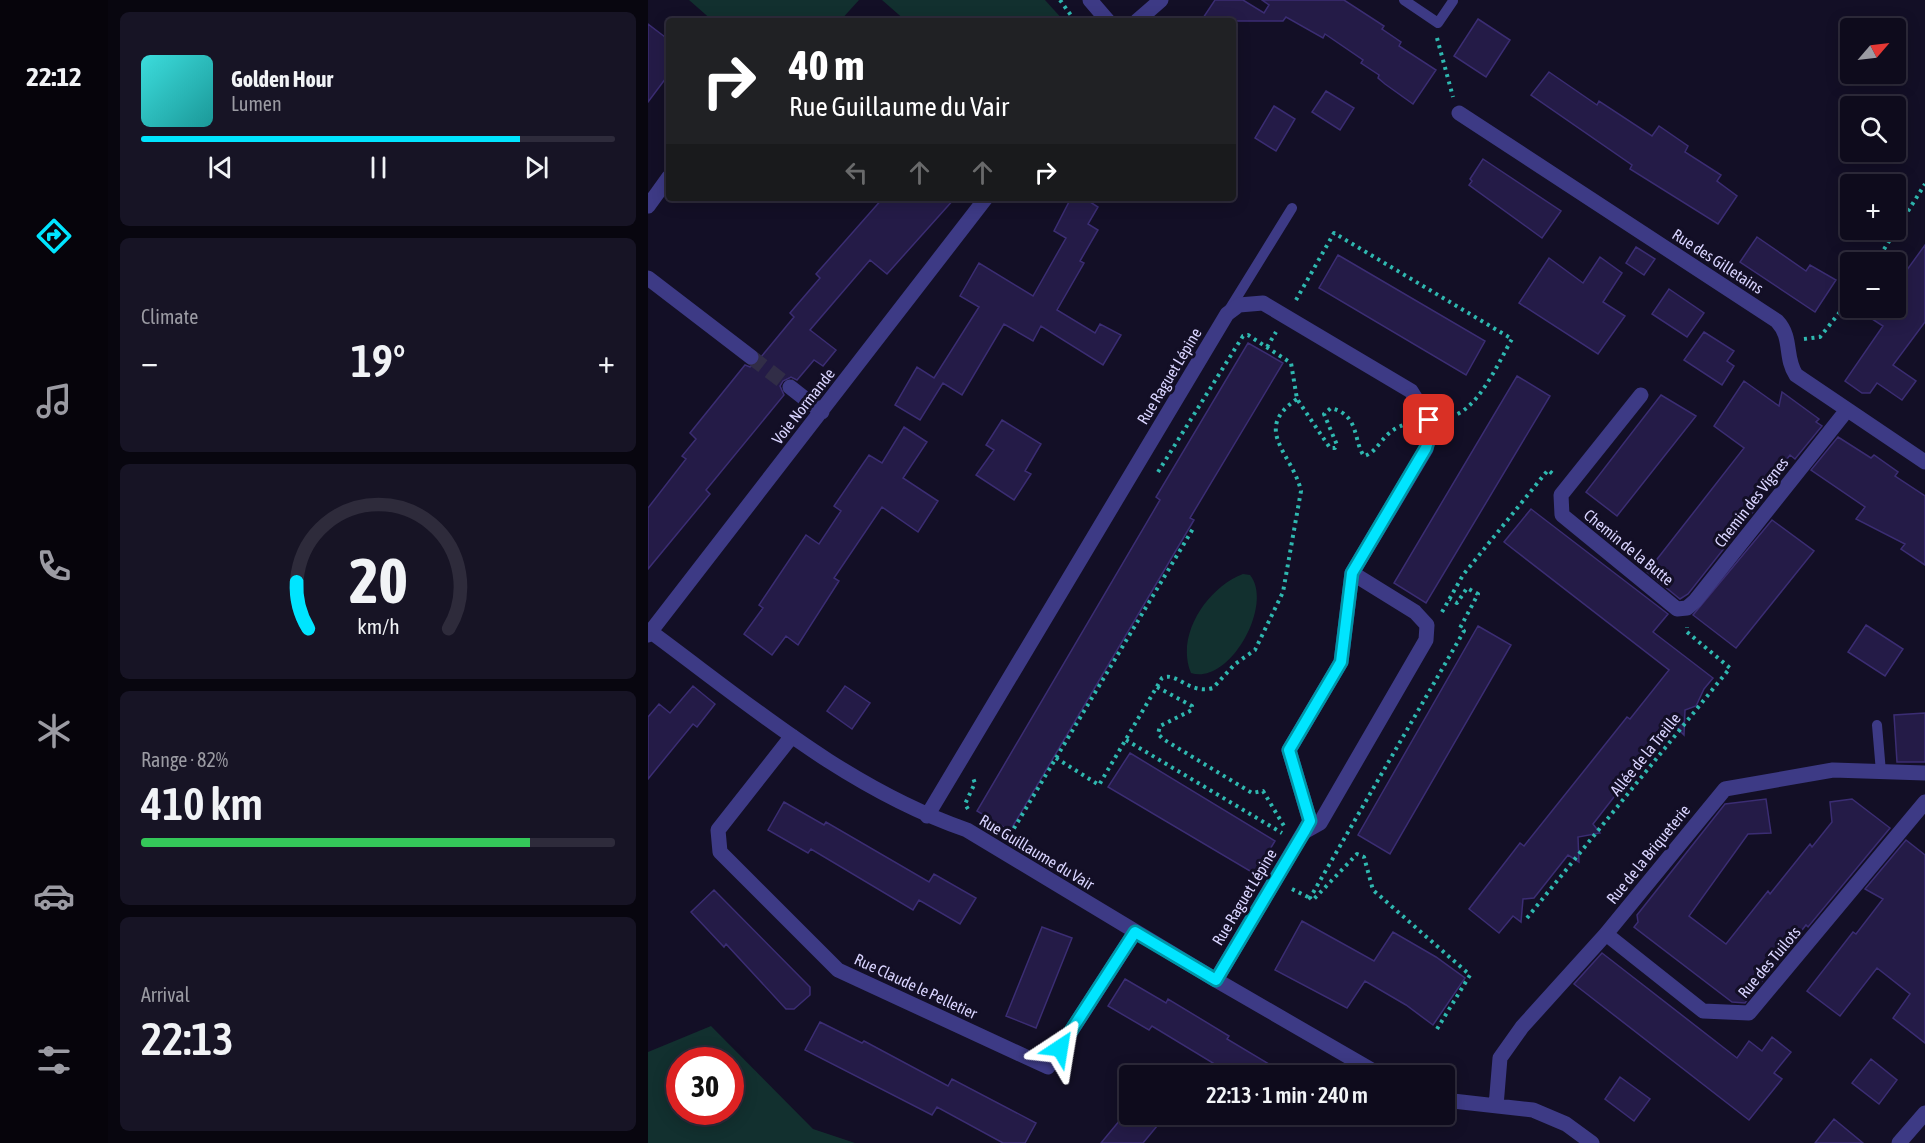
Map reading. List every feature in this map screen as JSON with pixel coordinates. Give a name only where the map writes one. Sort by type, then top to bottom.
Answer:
[{"type":"street","points":[[1090,0],[1105,18]]},
{"type":"street","points":[[1140,18],[1161,0]]},
{"type":"street","name":"Rue des Gilletains","points":[[1459,113],[1777,321],[1785,330],[1789,340]]},
{"type":"street","points":[[648,206],[666,181]]},
{"type":"street","name":"Voie Normande","points":[[649,632],[984,201]]},
{"type":"street","points":[[648,278],[751,357]]},
{"type":"street","points":[[1227,314],[1239,305],[1263,303],[1411,391],[1429,420]]},
{"type":"street","name":"Rue Raguet Lépine","points":[[927,816],[1227,314]]},
{"type":"street","points":[[1789,340],[1790,366],[1796,375],[1925,462]]},
{"type":"street","points":[[790,387],[822,412]]},
{"type":"street","name":"Chemin de la Butte","points":[[1641,395],[1561,495],[1559,503],[1562,515],[1682,608]]},
{"type":"street","name":"Chemin des Vignes","points":[[1682,608],[1695,601],[1846,410]]},
{"type":"street","name":"Rue Raguet Lépine","points":[[1216,980],[1310,821],[1289,750],[1341,662],[1352,573],[1426,448],[1430,434],[1429,420]]},
{"type":"street","points":[[1352,573],[1415,612],[1426,625],[1426,640]]},
{"type":"street","name":"Rue Guillaume du Vair","points":[[649,632],[792,736],[883,795],[927,816],[967,830],[1135,932],[1363,1065]]},
{"type":"street","name":"Rue Raguet Lépine","points":[[1304,832],[1320,824],[1426,640]]},
{"type":"street","name":"Rue Claude le Pelletier","points":[[792,736],[717,830],[720,852],[838,970],[1048,1067],[1135,932]]},
{"type":"street","name":"Rue de la Briqueterie","points":[[1496,1106],[1500,1058],[1522,1027],[1606,934],[1725,789],[1833,770],[1925,773]]},
{"type":"street","name":"Rue des Tuilots","points":[[1606,934],[1704,1011],[1749,1013],[1925,802]]},
{"type":"street","points":[[1455,1101],[1533,1110],[1566,1124],[1592,1143]]},
{"type":"street","points":[[1899,1143],[1925,1113]]},
{"type":"lane","points":[[1404,0],[1438,23],[1453,1]]},
{"type":"lane","points":[[1227,314],[1292,208]]},
{"type":"lane","points":[[1877,725],[1881,772]]},
{"type":"path","points":[[1060,0],[1073,18]]},
{"type":"path","points":[[1438,23],[1437,41],[1447,83],[1459,113]]},
{"type":"path","points":[[1882,252],[1925,184]]},
{"type":"path","points":[[1151,480],[1166,464],[1240,338],[1248,335],[1291,363],[1297,399],[1330,448],[1337,445],[1324,414],[1331,408],[1346,417],[1355,428],[1364,456],[1373,452],[1392,429],[1458,416],[1480,394],[1512,339],[1334,233],[1267,347]]},
{"type":"path","points":[[1789,340],[1820,337],[1840,312]]},
{"type":"path","points":[[1056,758],[1099,785],[1162,678],[1167,676],[1194,689],[1213,688],[1235,664],[1255,650],[1283,592],[1301,491],[1299,481],[1276,438],[1275,426],[1279,415],[1297,399]]},
{"type":"path","points":[[1426,640],[1463,575],[1548,470],[1568,486]]},
{"type":"path","points":[[1001,830],[1010,836],[1194,527]]},
{"type":"path","points":[[1310,898],[1464,631],[1460,628],[1478,594],[1467,588],[1457,603],[1450,599]]},
{"type":"path","name":"Allée de la Treille","points":[[1527,918],[1730,668],[1687,632],[1682,608]]},
{"type":"path","points":[[1126,740],[1287,836],[1288,832],[1263,791],[1252,793],[1158,734],[1160,726],[1192,710],[1192,706],[1157,687]]},
{"type":"path","points":[[969,775],[975,783],[966,804],[976,814]]},
{"type":"path","points":[[1276,880],[1313,900],[1357,854],[1364,857],[1373,890],[1470,975],[1437,1029]]},
{"type":"green space","points":[[689,0],[859,0],[843,18],[710,18]]},
{"type":"green space","points":[[882,0],[1045,0],[1061,18],[903,18]]},
{"type":"green space","points":[[1243,574],[1250,575],[1256,588],[1256,604],[1252,622],[1244,639],[1233,655],[1220,667],[1206,673],[1191,673],[1187,658],[1187,643],[1198,614],[1218,590],[1230,580]]},
{"type":"green space","points":[[711,1026],[732,1047],[666,1047],[666,1125],[744,1125],[744,1059],[813,1129],[855,1143],[648,1143],[648,1052]]},
{"type":"building","points":[[1215,0],[1243,0],[1264,13],[1269,5],[1262,0],[1344,0],[1384,26],[1382,29],[1401,42],[1399,46],[1436,70],[1413,104],[1378,78],[1379,75],[1361,63],[1363,60],[1325,34],[1323,38],[1286,17],[1283,21],[1203,18]]},
{"type":"building","points":[[1478,19],[1510,40],[1486,77],[1454,56]]},
{"type":"building","points":[[648,24],[666,38],[666,78],[648,102]]},
{"type":"building","points":[[1549,72],[1597,105],[1599,101],[1652,136],[1659,126],[1688,146],[1685,152],[1721,175],[1717,181],[1737,196],[1718,224],[1630,169],[1632,165],[1531,95]]},
{"type":"building","points":[[1326,91],[1354,108],[1340,130],[1312,112]]},
{"type":"building","points":[[1274,106],[1295,119],[1276,151],[1255,138]]},
{"type":"building","points":[[1483,159],[1561,211],[1542,238],[1469,185],[1472,181],[1470,179]]},
{"type":"building","points":[[880,201],[952,201],[887,274],[870,260],[810,330],[836,350],[823,366],[814,360],[797,380],[791,377],[783,381],[780,386],[784,395],[706,490],[710,494],[648,569],[648,508],[686,459],[682,456],[696,439],[690,433],[745,365],[750,367],[758,363],[794,317],[790,313],[820,278],[816,274]]},
{"type":"building","points":[[1069,201],[1089,201],[1098,207],[1088,224],[1098,230],[1080,261],[1084,263],[1057,310],[1095,333],[1100,324],[1121,335],[1103,365],[1041,326],[1033,341],[1004,324],[962,395],[943,383],[920,420],[895,405],[917,367],[934,378],[979,307],[960,296],[979,263],[1033,296],[1066,238],[1054,231]]},
{"type":"building","points":[[1757,237],[1806,271],[1810,265],[1836,280],[1815,312],[1740,262]]},
{"type":"building","points":[[1925,245],[1925,322],[1893,365],[1916,381],[1902,400],[1877,383],[1870,393],[1862,393],[1845,381],[1883,326],[1871,318],[1906,318],[1906,271]]},
{"type":"building","points":[[1636,247],[1655,259],[1644,275],[1626,263]]},
{"type":"building","points":[[1338,255],[1485,341],[1466,375],[1319,288]]},
{"type":"building","points":[[1600,257],[1622,273],[1603,302],[1625,316],[1598,354],[1519,303],[1549,258],[1583,283]]},
{"type":"building","points":[[1669,289],[1704,313],[1687,337],[1652,314]]},
{"type":"building","points":[[1704,332],[1734,351],[1727,361],[1734,366],[1722,385],[1684,360]]},
{"type":"building","points":[[1248,343],[1283,363],[1190,518],[1194,520],[1010,831],[977,811],[1160,500],[1156,497]]},
{"type":"building","points":[[1517,376],[1550,396],[1426,603],[1394,583]]},
{"type":"building","points":[[1744,381],[1779,406],[1782,392],[1819,419],[1816,422],[1822,426],[1795,459],[1790,455],[1752,505],[1756,508],[1688,594],[1680,599],[1647,572],[1744,448],[1714,426]]},
{"type":"building","points":[[1661,395],[1696,416],[1617,516],[1586,492]]},
{"type":"building","points":[[1002,420],[1041,444],[1025,471],[1031,474],[1014,500],[976,475],[994,450],[986,445]]},
{"type":"building","points":[[904,427],[927,442],[903,478],[938,501],[918,532],[882,507],[834,578],[839,581],[798,645],[786,636],[772,655],[744,634],[763,608],[759,605],[806,535],[819,544],[841,511],[834,506],[869,455],[882,463]]},
{"type":"building","points":[[1838,437],[1871,458],[1874,455],[1898,472],[1895,476],[1925,496],[1925,565],[1901,549],[1905,544],[1856,519],[1865,507],[1811,470]]},
{"type":"building","points":[[1531,509],[1668,614],[1653,632],[1713,678],[1704,689],[1696,706],[1685,710],[1684,735],[1675,726],[1624,791],[1621,788],[1593,824],[1600,833],[1578,837],[1579,862],[1568,855],[1534,898],[1523,899],[1521,922],[1513,916],[1499,933],[1469,909],[1520,843],[1524,846],[1627,717],[1630,719],[1669,670],[1504,542]]},
{"type":"building","points":[[1772,520],[1814,551],[1736,648],[1693,615]]},
{"type":"building","points":[[1866,625],[1903,649],[1885,676],[1848,652]]},
{"type":"building","points":[[1478,626],[1511,645],[1390,854],[1358,835]]},
{"type":"building","points":[[693,686],[715,704],[697,727],[693,724],[648,779],[648,717],[659,704],[670,713]]},
{"type":"building","points":[[845,686],[870,703],[852,729],[827,711]]},
{"type":"building","points":[[1925,713],[1925,762],[1897,762],[1894,715]]},
{"type":"building","points":[[1130,753],[1275,841],[1255,874],[1108,787]]},
{"type":"building","points":[[1766,799],[1771,833],[1748,834],[1689,916],[1726,944],[1768,891],[1770,894],[1810,844],[1812,847],[1832,822],[1830,802],[1852,799],[1890,828],[1808,927],[1806,925],[1745,1003],[1732,1002],[1634,927],[1638,922],[1637,915],[1725,804]]},
{"type":"building","points":[[784,802],[824,825],[826,822],[929,882],[934,874],[976,898],[960,924],[919,900],[913,910],[811,849],[808,853],[768,830]]},
{"type":"building","points":[[1906,840],[1925,855],[1925,1043],[1893,1018],[1910,994],[1877,968],[1840,1016],[1807,991],[1853,932],[1856,934],[1883,899],[1865,889]]},
{"type":"building","points":[[714,890],[810,987],[810,995],[794,1009],[786,1009],[726,944],[724,947],[691,912]]},
{"type":"building","points":[[1302,921],[1374,961],[1393,932],[1436,957],[1465,978],[1433,1025],[1406,1005],[1365,981],[1347,1008],[1275,970]]},
{"type":"building","points":[[1042,927],[1072,938],[1036,1028],[1006,1016]]},
{"type":"building","points":[[1602,953],[1737,1058],[1749,1041],[1762,1051],[1772,1037],[1791,1052],[1774,1073],[1782,1079],[1749,1120],[1574,984]]},
{"type":"building","points":[[1125,979],[1166,1003],[1168,999],[1229,1036],[1227,1039],[1271,1065],[1212,1065],[1213,1063],[1152,1026],[1149,1030],[1108,1006]]},
{"type":"building","points":[[820,1022],[862,1043],[864,1041],[948,1086],[952,1079],[1036,1123],[1025,1143],[1003,1143],[937,1107],[932,1115],[805,1050]]},
{"type":"building","points":[[1871,1059],[1897,1080],[1879,1104],[1852,1083]]},
{"type":"building","points":[[1620,1077],[1650,1099],[1634,1121],[1605,1099]]},
{"type":"building","points":[[1834,1119],[1863,1143],[1815,1143]]},
{"type":"building","points":[[1119,1121],[1119,1125],[1158,1125],[1143,1143],[1101,1143]]},
{"type":"tunnel","points":[[751,357],[790,387]]},
{"type":"route","points":[[1060,1048],[1135,932],[1216,980],[1304,832],[1310,821],[1289,750],[1341,662],[1352,573],[1426,448],[1430,434],[1429,420]]}]
